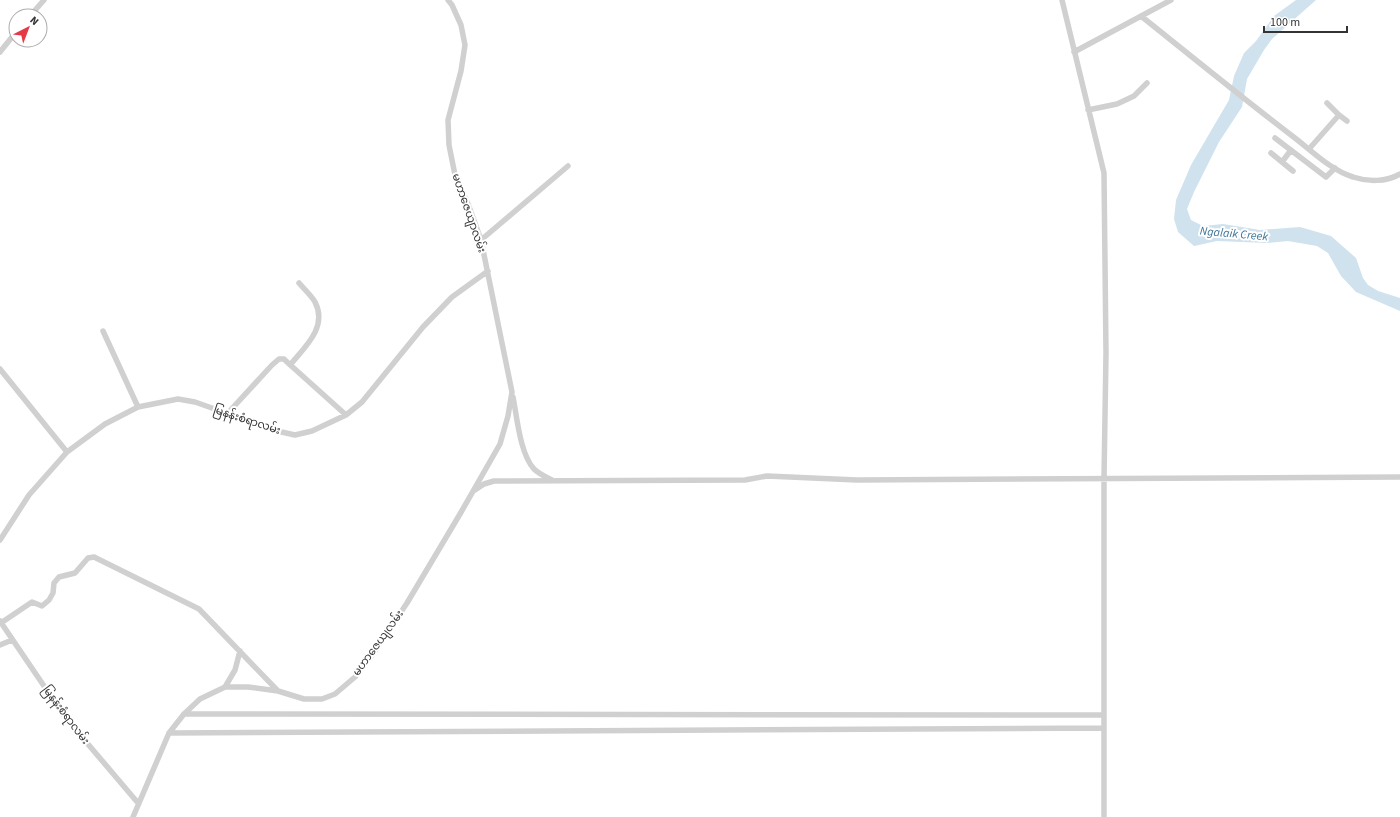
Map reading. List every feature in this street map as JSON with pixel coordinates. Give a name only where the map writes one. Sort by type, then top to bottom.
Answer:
[{"type":"street","points":[[37,8],[44,0]]},
{"type":"street","name":"မဟာဇေယျာလမ်း","points":[[448,0],[452,5],[461,25],[465,45],[461,71],[448,120],[449,145],[455,175],[468,204],[481,240],[512,392],[508,416],[500,444],[483,472]]},
{"type":"street","points":[[1062,0],[1104,173],[1106,353],[1104,479],[1104,817]]},
{"type":"street","points":[[1074,52],[1171,0]]},
{"type":"street","points":[[1141,16],[1262,113],[1335,168],[1352,177],[1371,181],[1384,180],[1400,174]]},
{"type":"street","points":[[0,52],[8,42]]},
{"type":"street","points":[[1088,110],[1117,104],[1134,96],[1147,83]]},
{"type":"street","points":[[1327,103],[1347,122]]},
{"type":"street","points":[[1309,149],[1339,115]]},
{"type":"street","points":[[1275,138],[1326,177],[1335,168]]},
{"type":"street","points":[[1282,162],[1291,150]]},
{"type":"street","points":[[1271,153],[1293,171]]},
{"type":"street","points":[[481,240],[568,166]]},
{"type":"street","name":"မြနန်းစံရာလမ်း","points":[[0,540],[29,496],[67,452],[105,424],[138,407],[178,399],[195,402],[277,431],[295,435],[312,431],[346,415],[362,402],[432,317],[452,297],[488,271]]},
{"type":"street","points":[[290,365],[315,335],[319,326],[318,312],[315,303],[299,283]]},
{"type":"street","points":[[103,331],[138,407]]},
{"type":"street","points":[[227,414],[276,362],[280,359],[284,359],[346,415]]},
{"type":"street","points":[[0,369],[67,452]]},
{"type":"street","points":[[512,392],[524,452],[534,470],[542,476],[554,481]]},
{"type":"street","name":"မဟာဇေယျလမ်း","points":[[134,817],[138,804],[169,733],[184,714],[200,699],[225,687],[278,691],[304,699],[322,699],[334,694],[355,677],[377,648],[407,603],[474,490],[483,472]]},
{"type":"street","points":[[474,490],[484,484],[494,482],[745,480],[767,476],[857,480],[1400,477]]},
{"type":"street","points":[[0,622],[32,602],[42,606],[49,600],[53,593],[54,583],[59,577],[75,573],[88,558],[94,557],[200,609],[278,691]]},
{"type":"street","name":"မြနန်းစံရာလမ်း","points":[[0,622],[65,717],[138,804]]},
{"type":"street","points":[[0,645],[12,640]]},
{"type":"street","points":[[225,687],[235,670],[240,651]]},
{"type":"street","points":[[184,714],[1104,715]]},
{"type":"street","points":[[169,733],[1104,728]]},
{"type":"water","name":"Ngalaik Creek","points":[[1296,0],[1316,0],[1272,39],[1264,50],[1247,79],[1242,107],[1219,142],[1187,209],[1191,220],[1203,226],[1223,224],[1260,230],[1300,227],[1331,236],[1356,258],[1363,278],[1368,285],[1378,291],[1400,298],[1400,311],[1356,292],[1341,276],[1328,253],[1317,246],[1288,241],[1268,243],[1217,241],[1194,246],[1178,232],[1174,219],[1176,200],[1191,165],[1229,100],[1234,76],[1244,53],[1256,41],[1274,16]]}]
